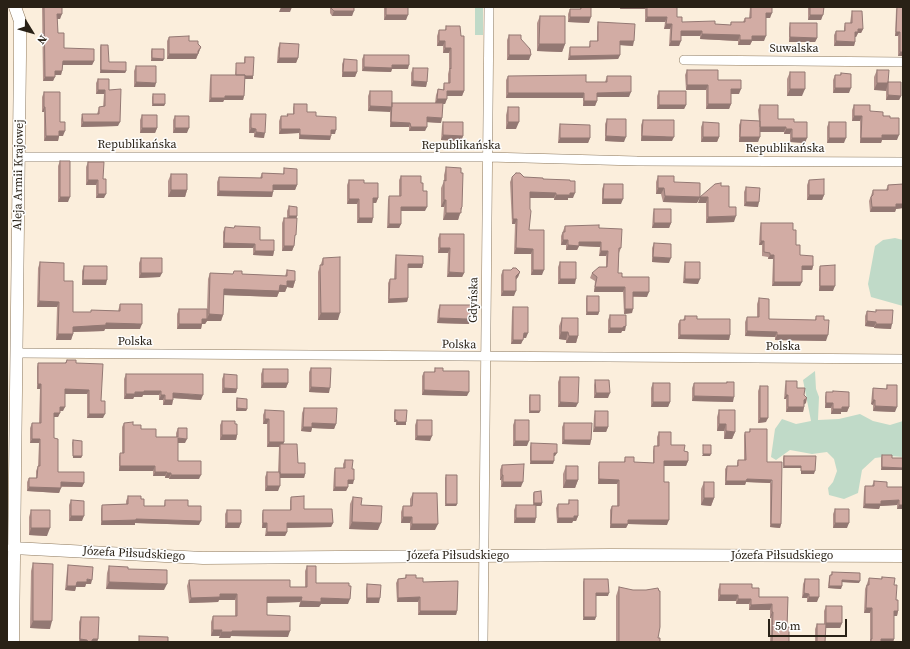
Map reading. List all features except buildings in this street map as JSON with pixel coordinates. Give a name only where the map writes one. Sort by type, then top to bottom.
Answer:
[{"type":"street","points":[[8,7],[20,26]]},
{"type":"street","name":"Aleja Armii Krajowej","points":[[15,7],[20,26]]},
{"type":"street","name":"Aleja Armii Krajowej","points":[[13,642],[11,542],[16,353],[20,26],[24,7]]},
{"type":"street","name":"Gdyńska","points":[[483,642],[485,555],[488,7]]},
{"type":"street","name":"Suwalska","points":[[684,60],[903,62]]},
{"type":"street","name":"Republikańska","points":[[19,157],[488,157],[645,161],[903,162]]},
{"type":"street","name":"Polska","points":[[16,353],[903,359]]},
{"type":"street","name":"Józefa Piłsudskiego","points":[[11,542],[202,558],[485,555],[903,556]]},
{"type":"green space","points":[[475,7],[483,7],[483,35],[475,35]]},
{"type":"green space","points":[[895,238],[903,240],[903,306],[871,297],[868,284],[875,246],[883,240]]},
{"type":"green space","points":[[815,371],[816,389],[819,397],[818,420],[839,419],[860,414],[873,421],[890,425],[903,421],[903,457],[890,456],[875,458],[862,470],[858,493],[844,499],[829,495],[828,488],[833,482],[837,471],[834,459],[827,452],[812,454],[790,450],[776,460],[771,457],[775,429],[782,419],[796,424],[811,421],[803,380]]}]
